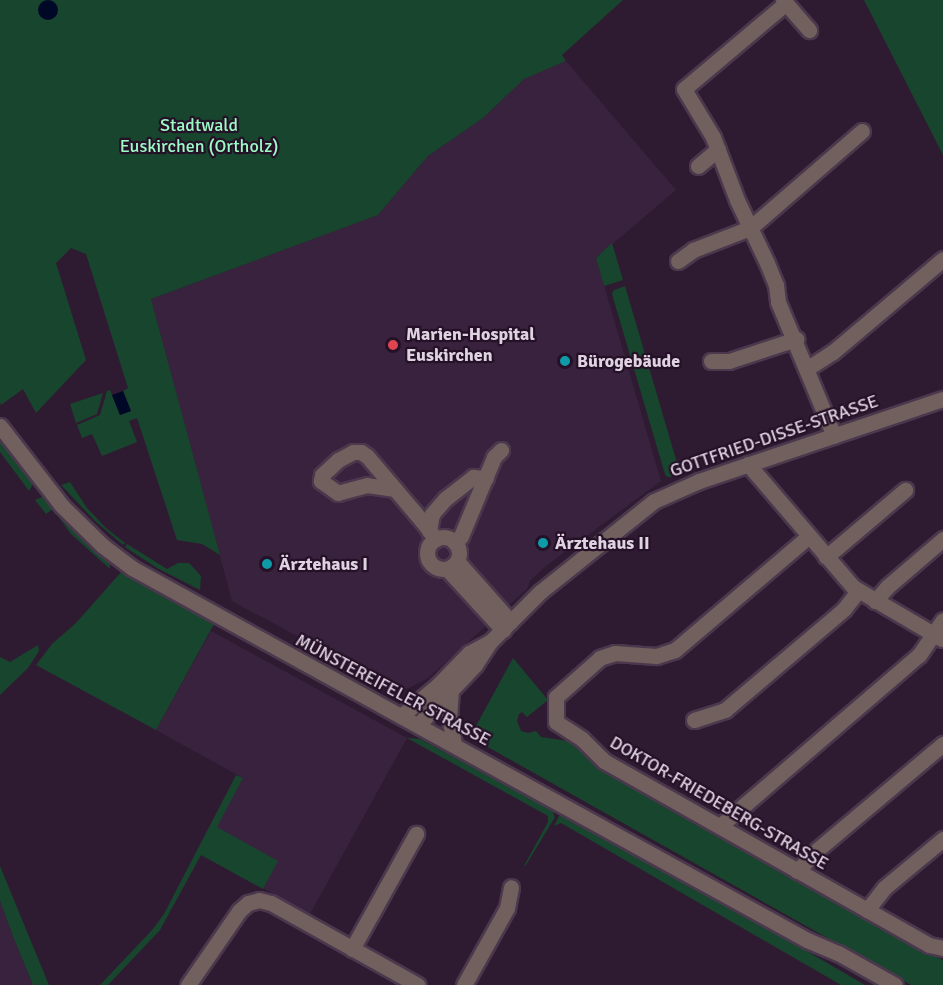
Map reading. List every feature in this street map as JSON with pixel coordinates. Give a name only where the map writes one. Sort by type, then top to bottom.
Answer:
[{"type":"street","points":[[810,30],[785,1],[684,90],[704,120],[718,149],[725,173],[767,263],[778,302],[796,339],[834,436]]},
{"type":"street","points":[[678,261],[693,250],[750,228],[862,132]]},
{"type":"street","points":[[698,166],[718,149]]},
{"type":"street","points":[[808,368],[833,352],[943,258]]},
{"type":"street","points":[[711,361],[729,361],[796,339]]},
{"type":"street","name":"GOTTFRIED-DISSE-STRASSE","points":[[418,725],[482,657],[490,642],[559,574],[654,501],[687,485],[943,399]]},
{"type":"street","name":"MÜNSTEREIFELER STRASSE","points":[[0,426],[62,506],[85,531],[123,562],[207,612],[418,725],[807,940],[874,985]]},
{"type":"street","points":[[455,543],[466,527],[494,457],[501,450]]},
{"type":"street","points":[[748,464],[826,557],[858,591],[938,637]]},
{"type":"street","points":[[452,565],[435,567],[428,560],[428,547],[432,535],[432,514],[445,499],[473,477],[486,478]]},
{"type":"street","points":[[395,489],[432,535],[446,537],[455,543],[459,552],[452,565]]},
{"type":"street","points":[[826,557],[905,490]]},
{"type":"street","name":"DOKTOR-FRIEDEBERG-STRASSE","points":[[809,536],[675,650],[656,656],[615,653],[600,658],[560,692],[555,702],[556,722],[582,739],[604,760],[932,947],[943,948]]},
{"type":"street","points":[[875,601],[887,587],[943,539]]},
{"type":"street","points":[[452,565],[507,626]]},
{"type":"street","points":[[694,720],[725,710],[844,609],[858,591]]},
{"type":"street","points":[[720,826],[919,655],[938,637],[943,620]]},
{"type":"street","name":"GOTTFRIED-DISSE-STRASSE","points":[[401,716],[475,648],[490,642]]},
{"type":"street","points":[[451,690],[449,716],[454,745]]},
{"type":"street","points":[[797,871],[818,850],[943,744]]},
{"type":"street","points":[[352,949],[416,834]]},
{"type":"street","points":[[867,910],[884,888],[943,839]]},
{"type":"street","points":[[464,985],[507,908],[511,887]]},
{"type":"street","points":[[188,985],[239,911],[254,901],[271,903],[418,985]]},
{"type":"street","name":"MÜNSTEREIFELER STRASSE","points":[[807,940],[838,953],[896,985]]},
{"type":"shaded area","name":"Marien-Hospital Euskirchen","points":[[566,61],[676,190],[596,258],[661,481],[546,566],[530,581],[527,589],[428,678],[409,688],[397,690],[232,601],[151,299],[378,215],[428,156],[483,118],[524,79]]},
{"type":"shaded area","points":[[211,631],[407,738],[310,914],[201,854],[243,778],[156,730]]},
{"type":"shaded area","points":[[0,901],[14,939],[33,985],[0,985]]},
{"type":"green space","name":"Stadtwald Euskirchen (Ortholz)","points":[[0,0],[623,0],[562,55],[566,61],[524,79],[483,118],[428,156],[378,215],[151,299],[220,555],[202,544],[177,540],[137,418],[129,421],[137,442],[102,456],[92,434],[82,438],[77,425],[100,415],[107,391],[110,390],[120,415],[131,411],[123,391],[128,388],[86,254],[71,248],[56,263],[86,360],[36,413],[23,389],[1,405],[0,403]]},
{"type":"green space","points":[[864,0],[943,0],[943,155]]},
{"type":"green space","points":[[612,243],[623,280],[604,286],[596,258]]},
{"type":"green space","points":[[625,286],[680,473],[670,477],[666,476],[664,471],[612,294],[614,290]]},
{"type":"green space","points":[[103,393],[97,414],[76,423],[70,404]]},
{"type":"green space","points":[[0,435],[34,482],[29,491],[0,452]]},
{"type":"green space","points":[[70,482],[87,508],[106,528],[125,543],[123,545],[95,521],[61,485]]},
{"type":"green space","points":[[45,496],[77,531],[110,561],[110,569],[71,534],[53,509],[46,514],[35,500]]},
{"type":"green space","points":[[127,544],[167,569],[178,563],[189,563],[201,576],[200,590],[157,568],[125,547]]},
{"type":"green space","points":[[122,571],[214,624],[156,730],[36,665],[52,644],[76,623]]},
{"type":"green space","points":[[38,645],[39,651],[28,668],[0,695],[0,657],[10,662]]},
{"type":"green space","points":[[513,658],[548,700],[527,717],[522,712],[519,714],[517,721],[521,731],[528,733],[536,731],[541,737],[575,742],[602,766],[943,960],[943,985],[911,985],[470,737]]},
{"type":"green space","points":[[407,738],[420,739],[552,810],[555,817],[526,865],[524,866],[548,822],[548,816]]},
{"type":"green space","points":[[236,775],[243,778],[217,827],[278,861],[263,889],[201,855],[160,930],[108,985],[100,985],[153,929],[164,914]]},
{"type":"green space","points":[[559,816],[564,816],[726,904],[865,985],[841,985],[561,823],[554,826]]},
{"type":"green space","points":[[0,866],[49,985],[33,985],[14,939],[0,901]]},
{"type":"water","points":[[48,0],[55,3],[58,10],[55,17],[48,20],[41,17],[38,10],[41,3]]},
{"type":"water","points":[[123,391],[131,411],[120,415],[112,395]]},
{"type":"place","name":"Marien-Hospital Euskirchen","points":[[393,345]]},
{"type":"place","name":"Bürogebäude","points":[[565,361]]},
{"type":"place","name":"Ärztehaus II","points":[[543,543]]},
{"type":"place","name":"Ärztehaus I","points":[[267,564]]}]
